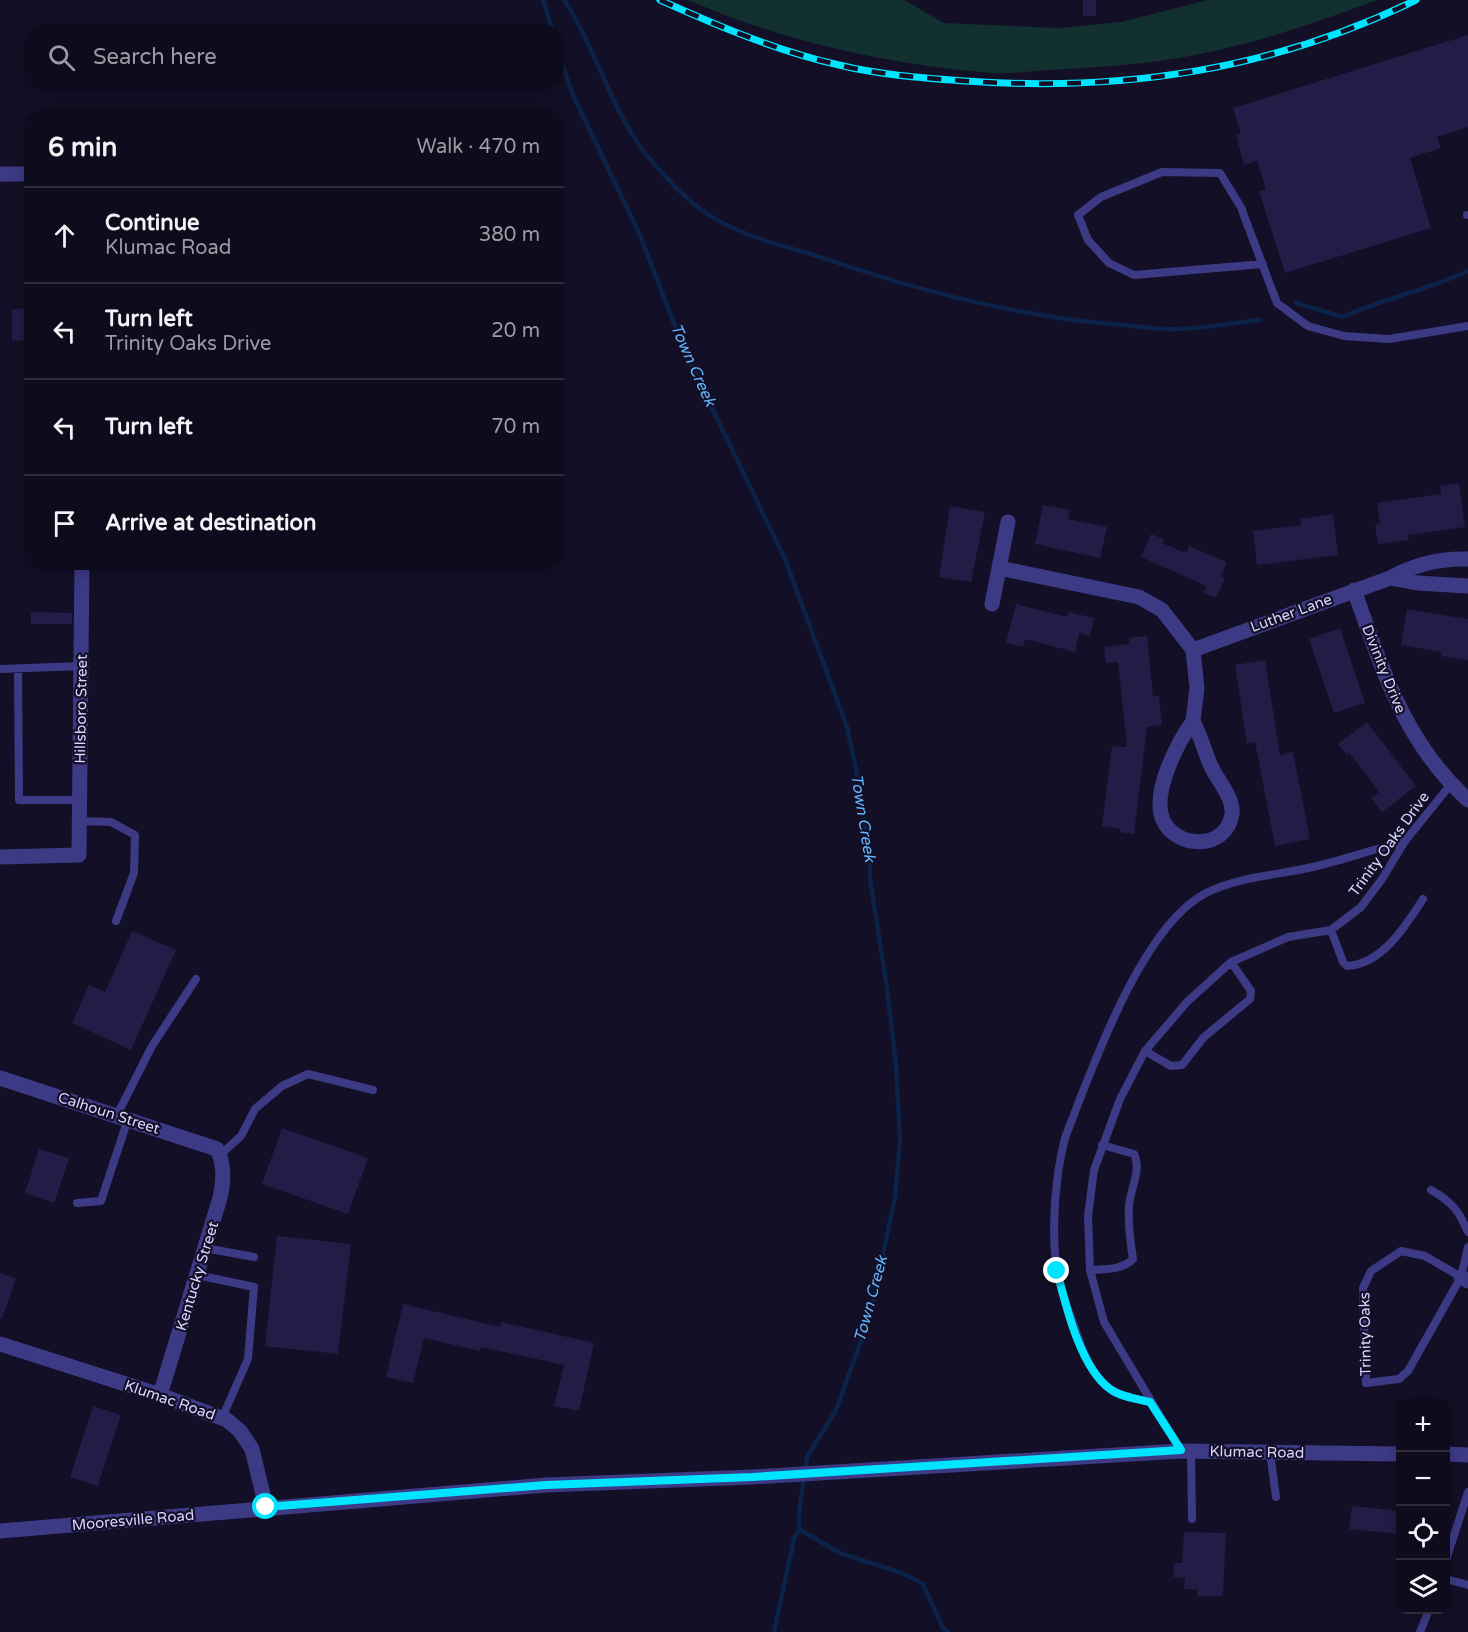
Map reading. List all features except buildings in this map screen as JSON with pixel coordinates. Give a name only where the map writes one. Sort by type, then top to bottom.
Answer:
[{"type":"street","points":[[0,174],[24,174]]},
{"type":"street","points":[[992,604],[1008,522]]},
{"type":"street","name":"Luther Lane","points":[[1193,650],[1390,578],[1414,565],[1452,558],[1468,559]]},
{"type":"street","points":[[999,568],[1139,597],[1162,610],[1193,650],[1197,688],[1193,721],[1176,746],[1161,794],[1162,818],[1171,831],[1185,840],[1201,843],[1217,838],[1228,825],[1232,813],[1226,792],[1211,766],[1193,721]]},
{"type":"street","name":"Hillsboro Street","points":[[0,857],[79,855],[82,570]]},
{"type":"street","name":"Luther Lane","points":[[1390,578],[1417,583],[1468,586]]},
{"type":"street","name":"Divinity Drive","points":[[1354,590],[1401,714],[1423,750],[1451,784],[1468,800]]},
{"type":"street","name":"Calhoun Street","points":[[0,1078],[123,1117],[219,1152]]},
{"type":"street","name":"Kentucky Street","points":[[160,1395],[223,1183],[219,1152]]},
{"type":"street","name":"Klumac Road","points":[[0,1344],[160,1395],[222,1418],[235,1426],[249,1443],[257,1463],[266,1507],[546,1485],[752,1477],[1186,1451],[1396,1454]]},
{"type":"street","points":[[1450,1454],[1468,1455]]},
{"type":"street","name":"Mooresville Road","points":[[0,1531],[266,1507]]},
{"type":"lane","points":[[1263,264],[1134,275],[1109,263],[1088,240],[1078,214],[1101,196],[1162,172],[1220,172],[1242,208],[1263,264],[1277,303],[1308,326],[1344,336],[1389,339],[1468,326]]},
{"type":"lane","points":[[0,669],[81,666]]},
{"type":"lane","points":[[18,669],[20,800],[80,800]]},
{"type":"lane","name":"Trinity Oaks Drive","points":[[1186,1451],[1150,1402],[1104,1322],[1090,1270],[1088,1216],[1094,1170],[1102,1144],[1120,1099],[1145,1051],[1188,1002],[1231,962],[1288,937],[1330,930],[1360,907],[1382,879],[1405,841],[1451,784]]},
{"type":"lane","points":[[79,821],[111,822],[135,835],[134,873],[116,921]]},
{"type":"lane","points":[[1150,1402],[1112,1390],[1092,1367],[1082,1347],[1063,1294],[1057,1271],[1054,1240],[1060,1163],[1065,1138],[1132,980],[1148,951],[1175,917],[1205,893],[1226,885],[1317,866],[1405,841]]},
{"type":"lane","points":[[1330,930],[1343,962],[1347,966],[1363,965],[1384,951],[1423,899]]},
{"type":"lane","points":[[1145,1051],[1171,1066],[1182,1065],[1204,1037],[1250,999],[1251,991],[1231,962]]},
{"type":"lane","points":[[77,1203],[101,1201],[123,1117],[152,1046],[196,979]]},
{"type":"lane","points":[[219,1152],[241,1136],[255,1109],[282,1086],[308,1074],[373,1090]]},
{"type":"lane","points":[[1090,1270],[1117,1267],[1132,1259],[1129,1203],[1137,1161],[1134,1154],[1102,1144]]},
{"type":"lane","points":[[1431,1190],[1448,1199],[1460,1212],[1468,1232]]},
{"type":"lane","points":[[1464,1279],[1468,1247]]},
{"type":"lane","points":[[205,1248],[254,1257]]},
{"type":"lane","name":"Trinity Oaks","points":[[1401,1251],[1425,1256],[1464,1279],[1408,1371],[1399,1380],[1365,1383],[1363,1288],[1371,1271],[1401,1251]]},
{"type":"lane","points":[[197,1275],[254,1287],[248,1359],[222,1418]]},
{"type":"lane","points":[[1186,1451],[1192,1519]]},
{"type":"lane","points":[[1270,1452],[1276,1497]]},
{"type":"lane","points":[[1450,1548],[1468,1492]]},
{"type":"lane","points":[[1450,1580],[1468,1585]]},
{"type":"lane","points":[[1420,1632],[1427,1614]]},
{"type":"green space","points":[[688,0],[904,0],[944,23],[1059,28],[1121,22],[1208,0],[1377,0],[1285,32],[1190,56],[1155,62],[998,73],[914,64],[836,49],[761,28]]},
{"type":"waterway","name":"Town Creek","points":[[543,0],[550,24]]},
{"type":"waterway","points":[[564,0],[587,41],[617,107],[641,148],[679,191],[693,203],[706,213],[736,229],[903,284],[1050,317],[1172,329],[1260,320]]},
{"type":"waterway","name":"Town Creek","points":[[564,68],[572,93],[639,233],[685,352],[785,559],[847,727],[860,787],[870,879],[887,988],[896,1065],[900,1140],[895,1197],[870,1316],[836,1410],[807,1457],[799,1512],[799,1529],[794,1539],[774,1632]]},
{"type":"waterway","points":[[1296,303],[1343,317],[1468,271]]},
{"type":"waterway","points":[[799,1529],[840,1553],[902,1573],[923,1584],[943,1628],[948,1632]]},
{"type":"railway","points":[[660,0],[748,37],[793,53],[839,65],[918,77],[1024,84],[1140,79],[1196,71],[1307,44],[1362,24],[1416,0]]},
{"type":"route","points":[[266,1507],[546,1485],[752,1477],[1181,1450],[1150,1402],[1123,1395],[1101,1381],[1082,1347],[1057,1271]]}]
